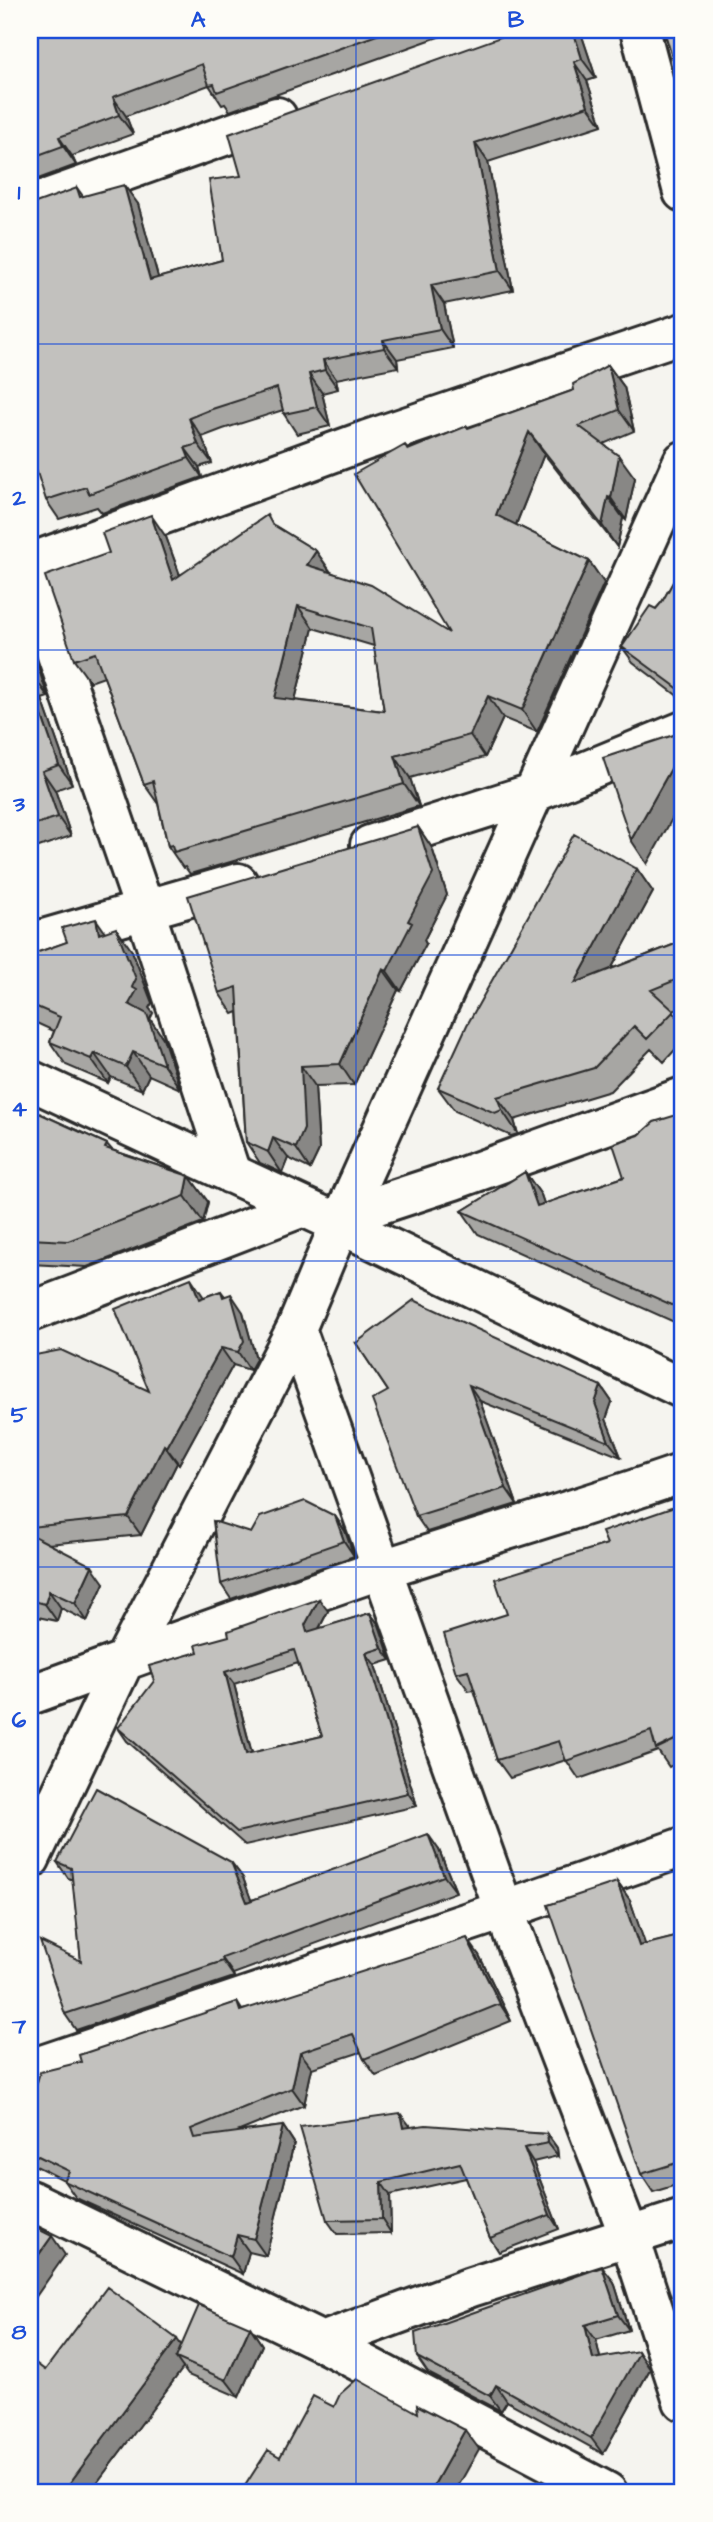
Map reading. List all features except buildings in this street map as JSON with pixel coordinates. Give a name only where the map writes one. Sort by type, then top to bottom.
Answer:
[{"type":"street","points":[[640,30],[683,192]]},
{"type":"street","points":[[30,205],[316,103]]},
{"type":"street","points":[[30,563],[367,440],[683,333]]},
{"type":"street","points":[[30,1859],[124,1661],[296,1329],[342,1220],[683,461]]},
{"type":"street","points":[[30,576],[145,911],[231,1174]]},
{"type":"street","points":[[334,856],[533,793],[683,731]]},
{"type":"street","points":[[30,943],[273,873]]},
{"type":"street","points":[[30,1080],[303,1207],[342,1220],[683,1389]]},
{"type":"street","points":[[342,1220],[683,1097]]},
{"type":"street","points":[[30,1312],[303,1207]]},
{"type":"street","points":[[296,1329],[504,1910],[630,2238],[683,2401]]},
{"type":"street","points":[[30,1695],[229,1621],[383,1569],[592,1505],[683,1473]]},
{"type":"street","points":[[30,2069],[683,1847]]},
{"type":"street","points":[[30,2200],[321,2342],[607,2492]]},
{"type":"street","points":[[321,2342],[471,2287],[683,2219]]}]
